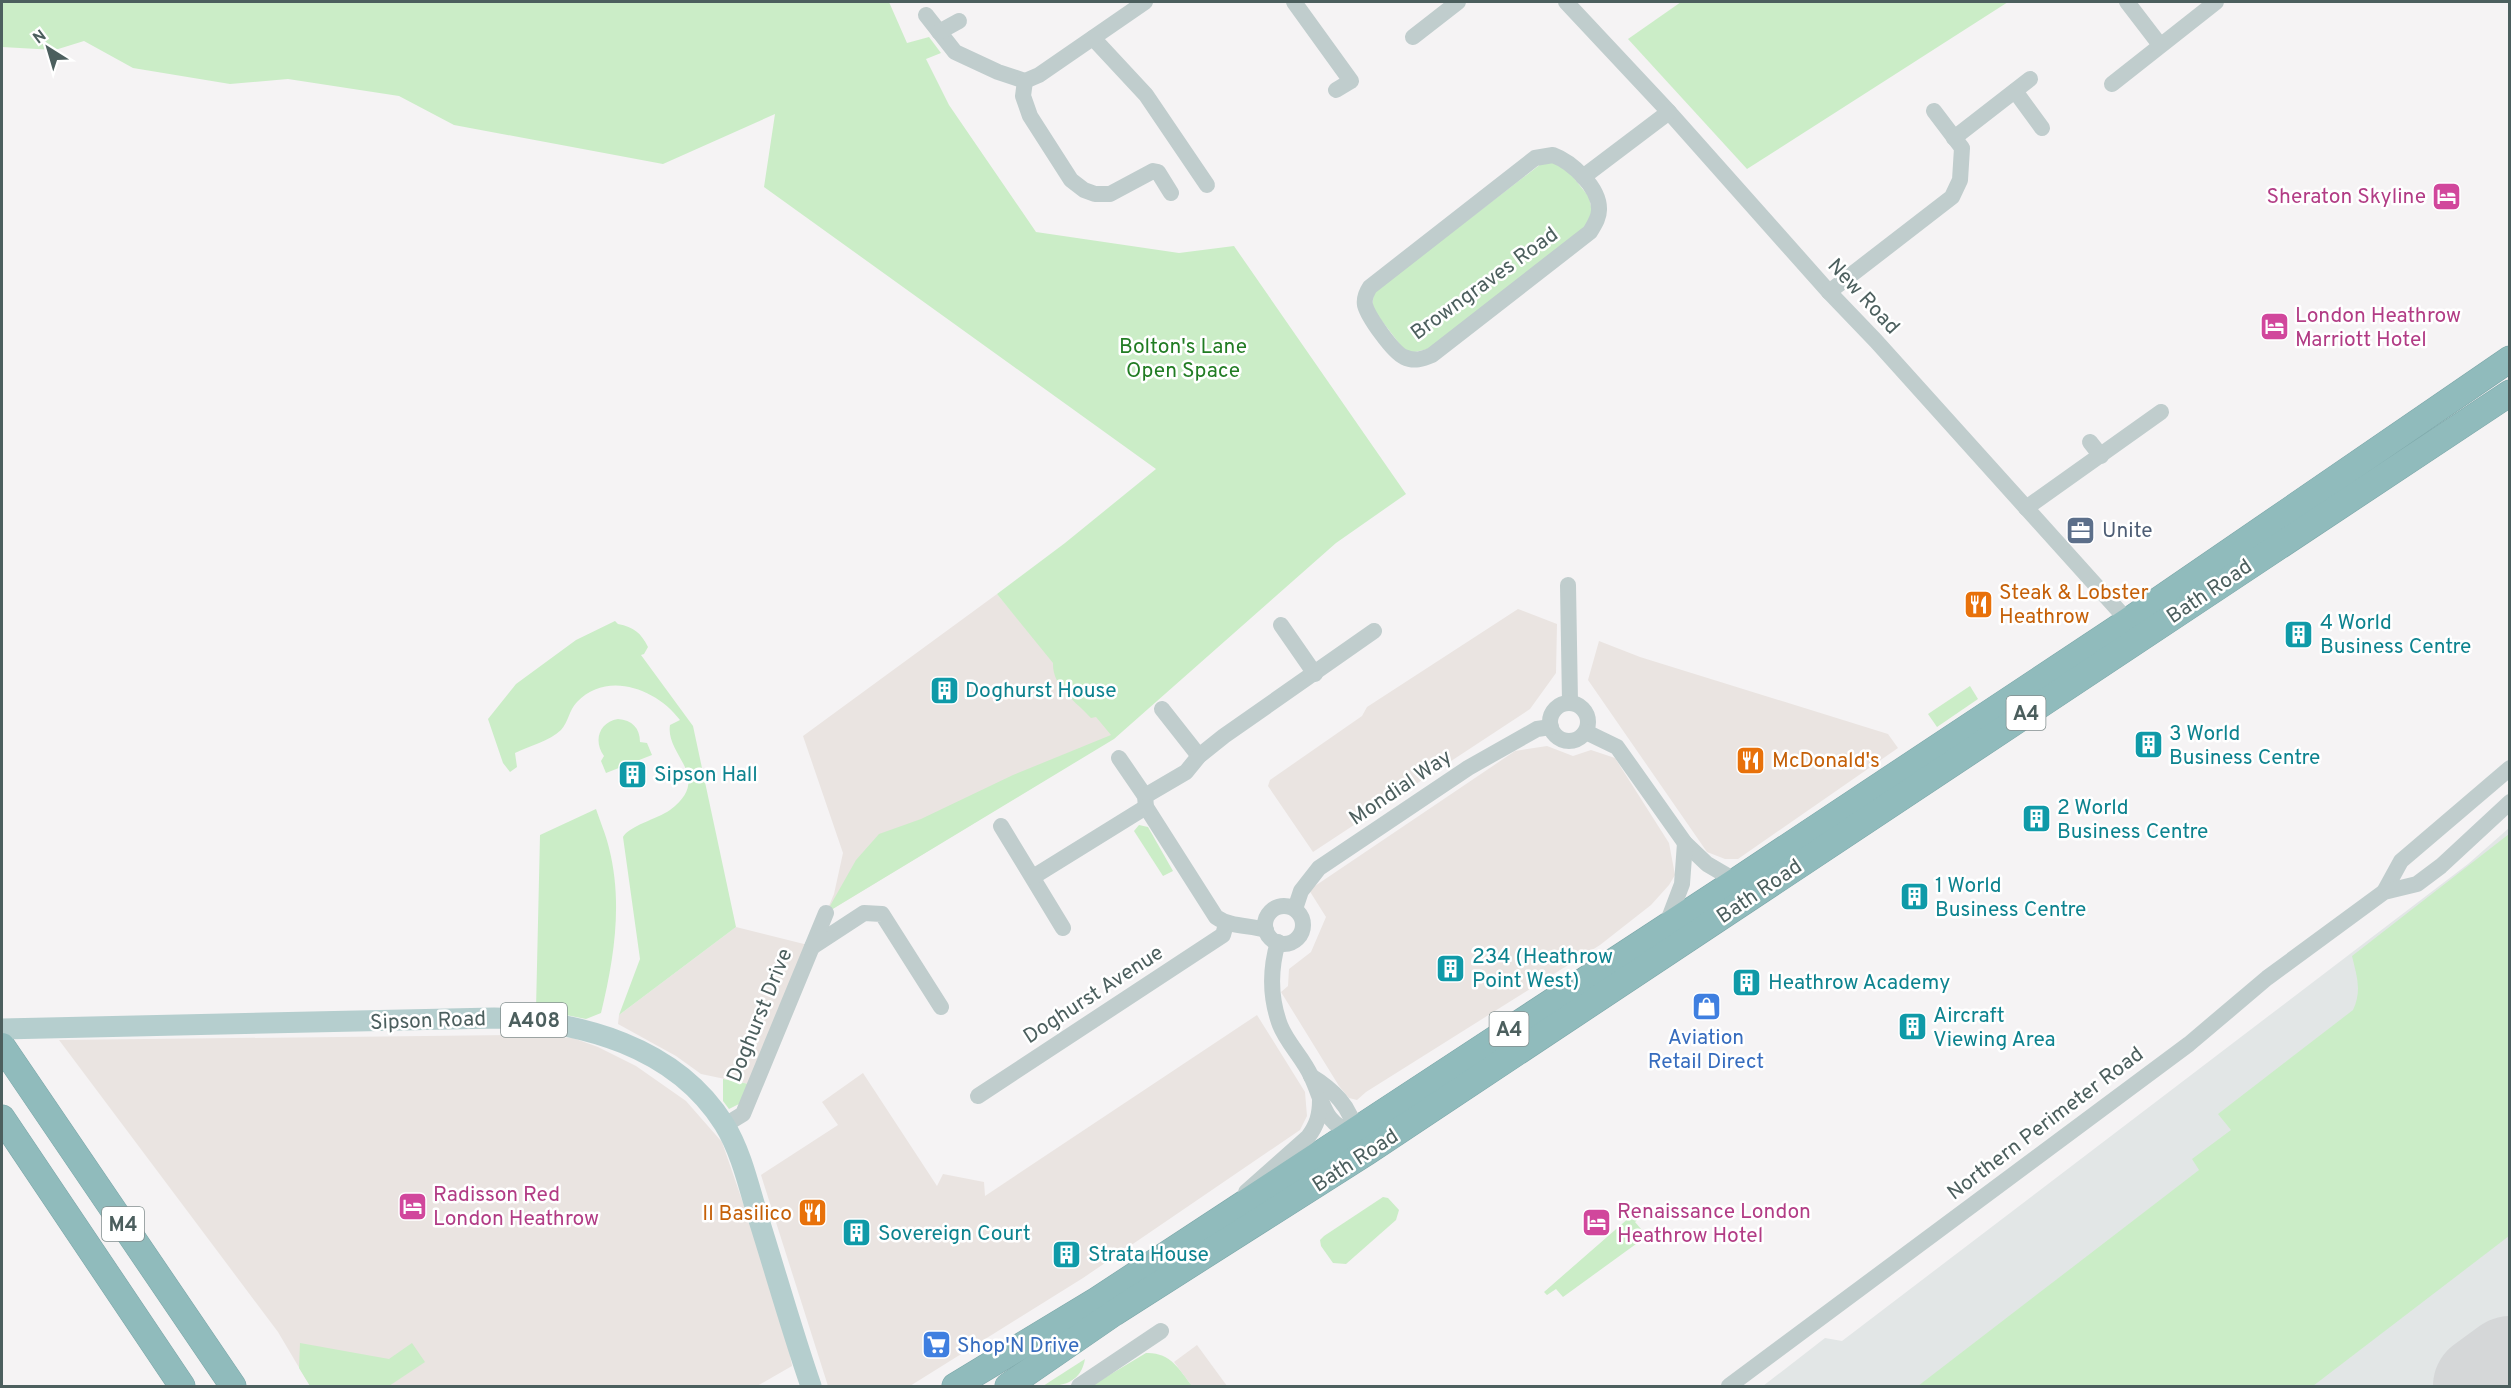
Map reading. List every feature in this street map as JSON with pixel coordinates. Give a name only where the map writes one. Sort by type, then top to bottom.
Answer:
[{"type":"highway","name":"Bath Road","points":[[1008,1386],[1665,928],[2128,621],[2510,359]]},
{"type":"highway","name":"Bath Road","points":[[955,1386],[1097,1300],[1219,1218],[1360,1142],[2510,393]]},
{"type":"highway","name":"M4","points":[[2,1046],[233,1386]]},
{"type":"highway","name":"M4","points":[[2,1118],[182,1386]]},
{"type":"main road","name":"Sipson Road","points":[[2,1029],[130,1028],[494,1018],[536,1020],[602,1034],[635,1048],[681,1077],[707,1099],[725,1125],[752,1197],[811,1386]]},
{"type":"street","points":[[926,15],[956,52],[998,72],[1025,81],[1039,75],[1145,2]]},
{"type":"street","points":[[1294,2],[1352,81],[1336,90]]},
{"type":"street","points":[[1413,37],[1458,2]]},
{"type":"street","name":"New Road","points":[[1566,2],[1669,112],[2128,621]]},
{"type":"street","points":[[2127,2],[2160,45]]},
{"type":"street","points":[[2112,84],[2216,2]]},
{"type":"street","points":[[939,32],[959,21]]},
{"type":"street","points":[[1093,38],[1146,95],[1208,185]]},
{"type":"street","points":[[1954,138],[2030,79]]},
{"type":"street","points":[[1025,81],[1023,96],[1030,116],[1071,180],[1083,190],[1095,194],[1110,194],[1153,171],[1158,172],[1171,193]]},
{"type":"street","points":[[2015,91],[2042,128]]},
{"type":"street","points":[[1829,292],[1952,197],[1960,180],[1962,148],[1934,111]]},
{"type":"street","points":[[1583,177],[1669,112]]},
{"type":"street","name":"Browngraves Road","points":[[1553,155],[1561,158],[1583,177],[1598,202],[1598,216],[1590,232],[1432,355],[1422,359],[1412,359],[1402,357],[1393,348],[1366,308],[1367,291],[1374,283],[1535,158],[1553,155]]},
{"type":"street","points":[[2026,508],[2161,412]]},
{"type":"street","points":[[2090,442],[2101,456]]},
{"type":"street","points":[[1568,585],[1570,702]]},
{"type":"street","points":[[1281,625],[1315,674]]},
{"type":"street","points":[[1033,877],[1146,801],[1186,771],[1199,756],[1224,736],[1374,631]]},
{"type":"street","points":[[1570,702],[1585,710],[1589,721],[1586,732],[1576,740],[1558,738],[1551,728],[1551,716],[1554,710],[1570,702]]},
{"type":"street","points":[[1162,709],[1199,756]]},
{"type":"street","name":"Mondial Way","points":[[1295,909],[1301,891],[1319,868],[1468,768],[1537,729],[1551,728]]},
{"type":"street","points":[[1586,732],[1617,747],[1685,843],[1707,864],[1737,881]]},
{"type":"street","points":[[1119,758],[1216,917],[1226,924],[1249,924],[1266,930]]},
{"type":"street","name":"Northern Perimeter Road","points":[[2384,892],[2401,861],[2510,768]]},
{"type":"street","name":"Northern Perimeter Road","points":[[1730,1386],[2170,1058],[2267,978],[2384,892],[2417,884],[2440,866],[2510,801]]},
{"type":"street","points":[[1001,826],[1063,928]]},
{"type":"street","points":[[1665,928],[1682,884],[1685,843]]},
{"type":"street","points":[[1284,906],[1295,909],[1303,923],[1301,934],[1291,942],[1273,940],[1266,930],[1266,918],[1274,909],[1284,906]]},
{"type":"street","name":"Doghurst Drive","points":[[725,1125],[743,1114],[826,913]]},
{"type":"street","points":[[811,947],[864,913],[882,914],[941,1007]]},
{"type":"street","name":"Doghurst Avenue","points":[[978,1096],[1223,935],[1226,924]]},
{"type":"street","points":[[1278,942],[1272,961],[1271,983],[1280,1024],[1311,1076],[1320,1100],[1333,1123],[1360,1142]]},
{"type":"street","points":[[1311,1076],[1323,1083],[1347,1109],[1360,1142]]},
{"type":"street","name":"Bath Road","points":[[1219,1218],[1261,1177],[1295,1151],[1308,1137],[1315,1128],[1320,1113],[1320,1100]]},
{"type":"street","points":[[1079,1386],[1161,1331]]},
{"type":"shaded area","points":[[997,594],[1116,737],[826,913],[834,894],[843,853],[803,736]]},
{"type":"shaded area","points":[[1518,609],[1557,624],[1556,673],[1530,709],[1313,852],[1268,786],[1270,780],[1362,716],[1367,707]]},
{"type":"shaded area","points":[[1599,641],[1640,657],[1888,734],[1898,748],[1738,859],[1725,859],[1707,852],[1588,680]]},
{"type":"shaded area","points":[[1547,746],[1573,756],[1591,750],[1615,758],[1669,843],[1675,875],[1651,905],[1600,945],[1366,1092],[1357,1100],[1349,1098],[1339,1086],[1281,992],[1288,986],[1289,969],[1311,952],[1326,917],[1309,890],[1515,751]]},
{"type":"shaded area","points":[[2509,828],[2509,1386],[1763,1386],[1825,1338],[1842,1341],[2468,864]]},
{"type":"shaded area","points":[[736,927],[808,945],[749,1084],[701,1074],[676,1056],[618,1024],[619,1015]]},
{"type":"shaded area","points":[[1257,1015],[1305,1092],[1307,1116],[1300,1130],[1083,1278],[910,1386],[828,1386],[761,1175],[838,1125],[822,1102],[863,1073],[937,1186],[943,1174],[984,1182],[985,1196]]},
{"type":"shaded area","points":[[519,1035],[573,1038],[598,1047],[636,1066],[686,1101],[722,1142],[783,1319],[792,1366],[757,1386],[310,1386],[278,1332],[59,1040]]},
{"type":"shaded area","points":[[1197,1345],[1227,1386],[1192,1386],[1174,1362]]},
{"type":"green space","name":"Bolton's Lane Open Space","points":[[2,2],[889,2],[907,43],[929,37],[941,53],[926,59],[949,105],[1036,232],[1179,253],[1234,246],[1406,494],[1336,543],[1114,739],[826,913],[856,860],[879,834],[921,819],[1013,775],[1111,735],[1096,717],[1091,718],[1066,694],[1054,672],[1053,663],[997,594],[1065,543],[1156,469],[764,187],[775,114],[663,164],[454,125],[399,96],[288,79],[230,84],[133,68],[84,41],[55,50],[2,47]]},
{"type":"green space","points":[[1681,2],[2008,2],[1747,169],[1628,39]]},
{"type":"green space","points":[[1546,160],[1566,168],[1589,197],[1592,212],[1586,227],[1432,348],[1415,352],[1405,351],[1372,308],[1374,292]]},
{"type":"green space","points":[[615,621],[633,629],[643,638],[648,647],[641,655],[693,726],[736,927],[619,1015],[640,959],[623,837],[631,829],[670,810],[682,798],[688,787],[685,766],[670,736],[670,725],[680,720],[670,709],[645,692],[617,685],[603,687],[589,692],[577,702],[563,727],[556,734],[515,753],[517,767],[510,772],[503,763],[488,719],[516,684],[576,640]]},
{"type":"green space","points":[[1970,686],[1978,699],[1937,727],[1928,714]]},
{"type":"green space","points":[[618,719],[634,726],[639,733],[640,742],[647,743],[652,755],[606,773],[601,761],[604,756],[599,744],[600,733],[606,724]]},
{"type":"green space","points":[[596,809],[608,843],[613,869],[615,931],[610,972],[601,1013],[586,1019],[536,1009],[540,835]]},
{"type":"green space","points":[[1139,825],[1148,827],[1173,871],[1163,876],[1134,831]]},
{"type":"green space","points":[[2509,834],[2509,1236],[2313,1386],[1918,1386],[2199,1170],[2192,1159],[2231,1130],[2218,1114],[2353,1010],[2358,990],[2352,956]]},
{"type":"green space","points":[[723,1079],[749,1084],[741,1103],[729,1109],[723,1101]]},
{"type":"green space","points":[[1383,1197],[1388,1198],[1399,1210],[1396,1220],[1346,1264],[1333,1263],[1321,1246],[1320,1240]]},
{"type":"green space","points":[[1638,1210],[1643,1215],[1635,1222],[1647,1236],[1563,1297],[1556,1289],[1547,1295],[1544,1292]]},
{"type":"green space","points":[[300,1343],[389,1359],[412,1343],[425,1362],[389,1386],[310,1386],[299,1368]]},
{"type":"green space","points":[[1146,1353],[1154,1353],[1168,1359],[1192,1386],[1091,1386]]},
{"type":"green space","points":[[1085,1359],[1080,1373],[1070,1382],[1043,1386]]},
{"type":"runway","points":[[2484,1386],[2510,1367]]},
{"type":"place","name":"Sheraton Skyline","points":[[2447,196]]},
{"type":"place","name":"London Heathrow Marriott Hotel","points":[[2274,327]]},
{"type":"place","name":"Unite","points":[[2081,530]]},
{"type":"place","name":"Steak & Lobster Heathrow","points":[[1978,604]]},
{"type":"place","name":"4 World Business Centre","points":[[2299,634]]},
{"type":"place","name":"Doghurst House","points":[[944,690]]},
{"type":"place","name":"3 World Business Centre","points":[[2148,745]]},
{"type":"place","name":"McDonald's","points":[[1751,760]]},
{"type":"place","name":"Sipson Hall","points":[[633,774]]},
{"type":"place","name":"2 World Business Centre","points":[[2036,819]]},
{"type":"place","name":"1 World Business Centre","points":[[1914,897]]},
{"type":"place","name":"234 (Heathrow Point West)","points":[[1451,968]]},
{"type":"place","name":"Heathrow Academy","points":[[1747,982]]},
{"type":"place","name":"Aviation Retail Direct","points":[[1706,1006]]},
{"type":"place","name":"Aircraft Viewing Area","points":[[1912,1027]]},
{"type":"place","name":"Radisson Red London Heathrow","points":[[412,1206]]},
{"type":"place","name":"Il Basilico","points":[[813,1213]]},
{"type":"place","name":"Renaissance London Heathrow Hotel","points":[[1596,1223]]},
{"type":"place","name":"Sovereign Court","points":[[857,1233]]},
{"type":"place","name":"Strata House","points":[[1067,1254]]},
{"type":"place","name":"Shop'N Drive","points":[[936,1345]]}]
